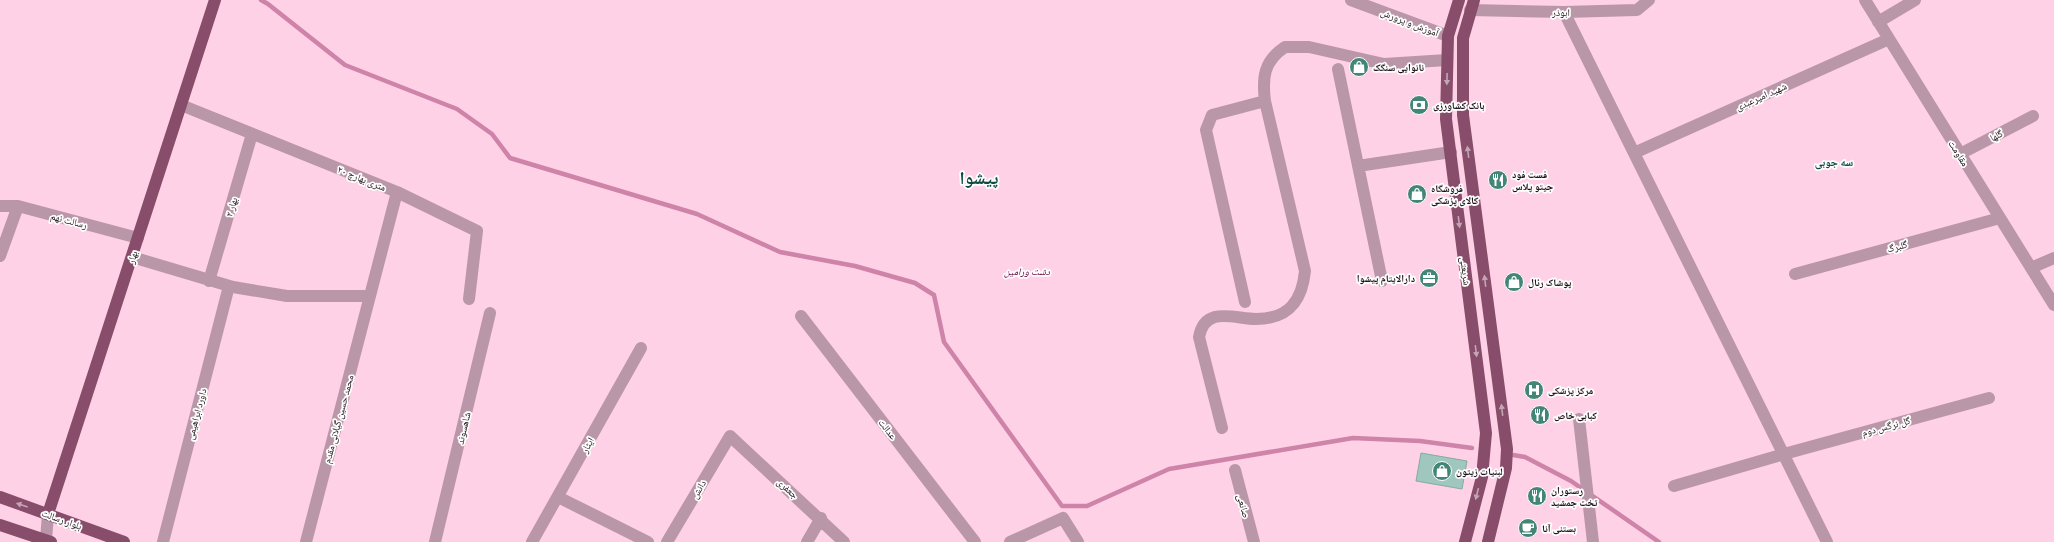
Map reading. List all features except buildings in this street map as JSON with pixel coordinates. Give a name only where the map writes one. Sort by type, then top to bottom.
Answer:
[{"type":"main road","name":"بهار","points":[[48,514],[215,0]]},
{"type":"main road","name":"شریعتی","points":[[1459,0],[1448,36],[1446,119],[1486,433],[1482,477],[1465,542]]},
{"type":"main road","name":"شریعتی","points":[[1472,5],[1463,38],[1463,115],[1507,449],[1506,468],[1488,542]]},
{"type":"main road","name":"بلوار رسالت","points":[[0,497],[124,542]]},
{"type":"main road","points":[[0,525],[48,541]]},
{"type":"street","name":"آموزش و پرورش","points":[[1351,0],[1448,36]]},
{"type":"street","name":"ابوذر","points":[[1472,5],[1564,12],[1637,10],[1649,0]]},
{"type":"street","name":"مقاومت","points":[[1865,0],[2054,306]]},
{"type":"street","points":[[1878,22],[1915,0]]},
{"type":"street","points":[[1564,12],[1827,542]]},
{"type":"street","name":"شهید امیرعبدی","points":[[1634,153],[1889,39]]},
{"type":"street","points":[[1222,428],[1199,337],[1202,328],[1215,317],[1223,315],[1255,319],[1275,316],[1290,308],[1304,288],[1305,271],[1264,101],[1262,81],[1266,68],[1274,57],[1286,47],[1309,47],[1384,64],[1447,60]]},
{"type":"street","points":[[1338,69],[1382,281]]},
{"type":"street","points":[[1245,302],[1206,130],[1212,115],[1264,101]]},
{"type":"street","name":"۲۰ متری بهارچ","points":[[181,105],[397,192],[477,231],[469,299]]},
{"type":"street","name":"گلها","points":[[1960,154],[2032,116]]},
{"type":"street","name":"بهار ۲","points":[[209,281],[252,134]]},
{"type":"street","points":[[1358,166],[1450,152]]},
{"type":"street","name":"محمد حسین گیلانی مقدم","points":[[306,542],[397,192]]},
{"type":"street","name":"رسالت نهم","points":[[0,206],[18,206],[138,238]]},
{"type":"street","points":[[0,256],[18,206]]},
{"type":"street","name":"گلبرگ","points":[[1795,274],[2000,218]]},
{"type":"street","points":[[132,257],[209,281],[287,296],[370,296]]},
{"type":"street","points":[[2031,268],[2054,258]]},
{"type":"street","name":"داورد ابراهیمی","points":[[163,542],[229,286]]},
{"type":"street","name":"شاهسوند","points":[[435,542],[490,313]]},
{"type":"street","name":"عدالت","points":[[802,316],[975,542]]},
{"type":"street","name":"ایثار","points":[[532,542],[641,348]]},
{"type":"street","name":"گل نرگس دوم","points":[[1674,486],[1784,454],[1989,398]]},
{"type":"street","points":[[1579,419],[1585,483],[1593,542]]},
{"type":"street","name":"جعفری","points":[[730,436],[820,518],[844,542]]},
{"type":"street","name":"دانش","points":[[666,542],[730,436]]},
{"type":"street","name":"صانعی","points":[[1235,470],[1254,542]]},
{"type":"street","points":[[558,497],[648,542]]},
{"type":"street","points":[[48,514],[48,541]]},
{"type":"street","points":[[807,542],[820,518]]},
{"type":"street","points":[[1010,542],[1064,518],[1078,542]]},
{"type":"green space","name":"دشت ورامین","points":[[0,0],[2054,0],[2054,542],[0,542]]},
{"type":"waterway","points":[[261,0],[345,65],[457,109],[492,134],[510,158],[697,214],[780,252],[855,266],[915,283],[934,295],[944,342],[1062,506],[1087,506],[1169,469],[1353,438],[1420,441],[1472,448]]},
{"type":"waterway","points":[[1513,455],[1525,457],[1571,481],[1659,542]]},
{"type":"place","name":"نانوایی سنگک","points":[[1359,67]]},
{"type":"place","name":"بانک کشاورزی","points":[[1419,105]]},
{"type":"place","name":"فست فود جیتو پلاس","points":[[1498,180]]},
{"type":"place","name":"فروشگاه کالای پزشکی","points":[[1417,194]]},
{"type":"place","name":"دارالایتام پیشوا","points":[[1429,278]]},
{"type":"place","name":"پوشاک رئال","points":[[1514,282]]},
{"type":"place","name":"مرکز پزشکی","points":[[1534,390]]},
{"type":"place","name":"کبابی خاص","points":[[1540,415]]},
{"type":"place","name":"لبنیات زیتون","points":[[1442,471]]},
{"type":"place","name":"رستوران تخت جمشید","points":[[1537,496]]},
{"type":"place","name":"بستنی آنا","points":[[1528,528]]},
{"type":"district","name":"سه جوبی","points":[[1834,162]]},
{"type":"district","name":"پیشوا","points":[[979,178]]}]
